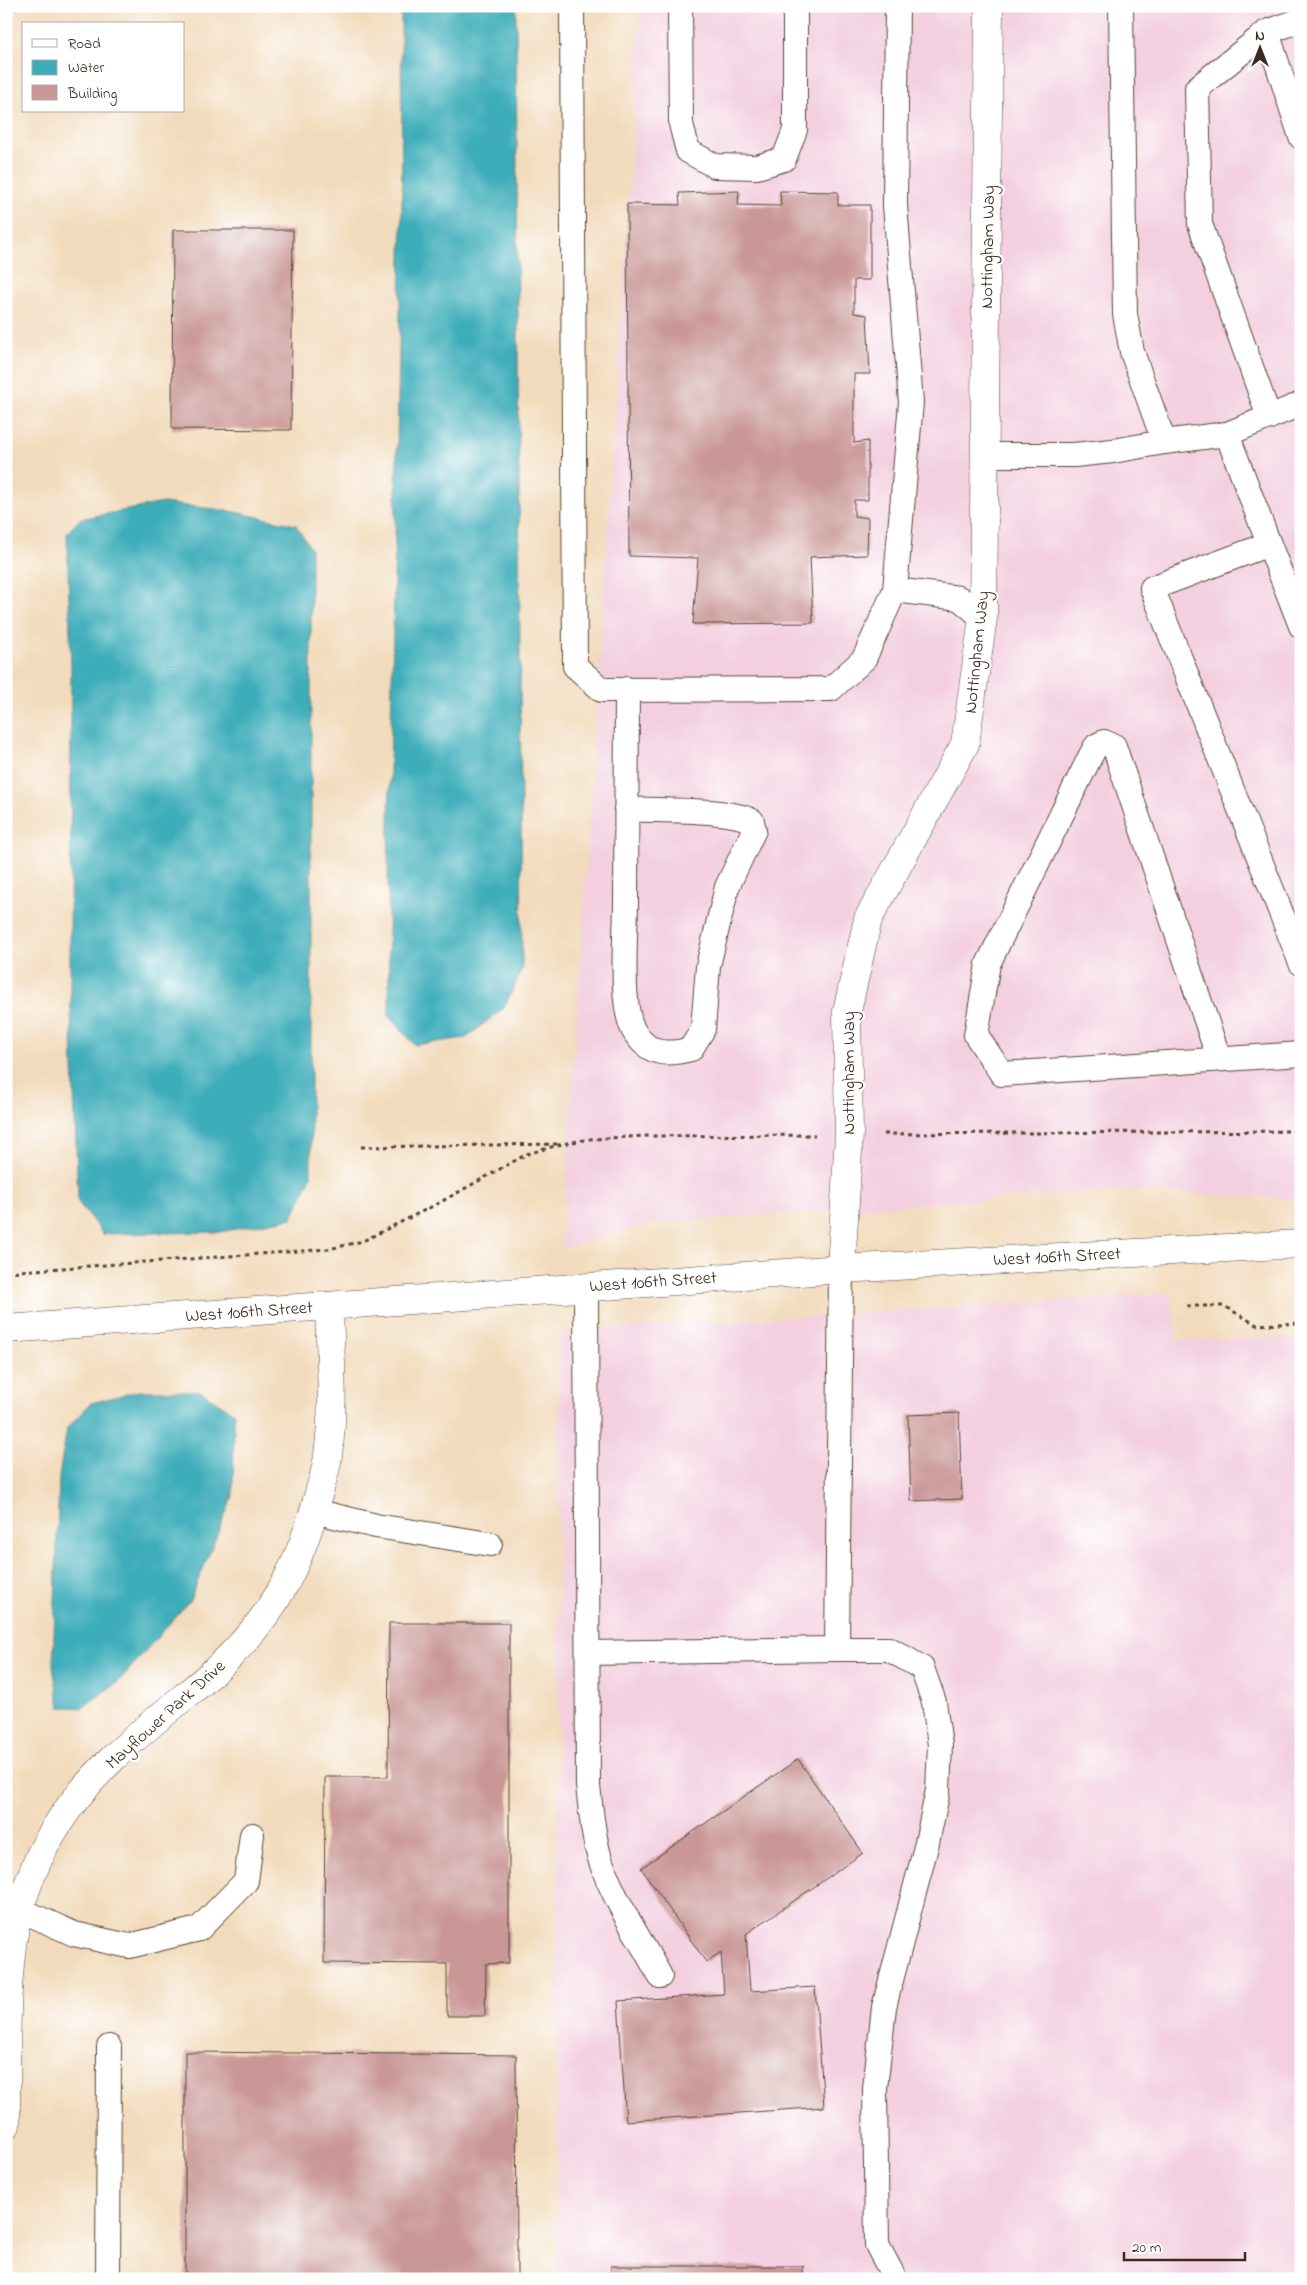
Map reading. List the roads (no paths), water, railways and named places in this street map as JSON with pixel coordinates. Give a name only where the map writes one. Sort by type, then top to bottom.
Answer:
[{"type":"street","name":"Nottingham Way","points":[[841,1269],[849,1134],[847,1010],[868,919],[965,744],[983,618],[990,6]]},
{"type":"street","name":"West 106th Street","points":[[6,1329],[841,1269],[1301,1244]]},
{"type":"street","name":"Mayflower Park Drive","points":[[6,2125],[7,2009],[13,1937],[37,1865],[53,1831],[71,1805],[95,1777],[132,1741],[224,1663],[269,1610],[286,1584],[314,1511],[328,1457],[331,1422],[329,1306]]},
{"type":"lane","points":[[572,6],[575,666],[602,690],[831,689],[864,659],[895,590],[911,402],[895,205],[897,6]]},
{"type":"lane","points":[[680,6],[681,124],[688,151],[715,166],[757,167],[784,159],[795,130],[795,6]]},
{"type":"lane","points":[[1121,6],[1125,314],[1132,352],[1164,442]]},
{"type":"lane","points":[[1269,417],[1200,224],[1197,88],[1267,32],[1301,20]]},
{"type":"lane","points":[[1267,32],[1301,137]]},
{"type":"lane","points":[[984,456],[1074,455],[1113,452],[1164,442],[1226,434],[1301,404]]},
{"type":"lane","points":[[1226,434],[1301,626]]},
{"type":"lane","points":[[1269,544],[1152,588],[1301,963]]},
{"type":"lane","points":[[895,590],[959,598],[983,618]]},
{"type":"lane","points":[[626,809],[742,816],[752,822],[754,830],[727,887],[708,966],[703,1029],[691,1049],[672,1054],[651,1050],[635,1033],[628,1012],[626,982],[626,809],[627,689]]},
{"type":"lane","points":[[1219,1059],[1114,746],[1104,742],[1096,746],[1091,755],[988,964],[976,1035],[1002,1074],[1301,1054]]},
{"type":"lane","points":[[838,1649],[841,1269]]},
{"type":"lane","points":[[586,1286],[588,1786],[593,1826],[605,1870],[620,1904],[660,1976]]},
{"type":"lane","points":[[314,1511],[376,1526],[490,1544]]},
{"type":"lane","points":[[588,1653],[889,1649],[922,1668],[934,1702],[940,1745],[938,1790],[927,1843],[884,2007],[875,2089],[877,2245],[895,2279]]},
{"type":"lane","points":[[21,1910],[74,1934],[129,1946],[199,1929],[246,1881],[252,1835]]},
{"type":"lane","points":[[108,2279],[109,2047]]},
{"type":"water","points":[[401,6],[516,6],[522,969],[504,1008],[466,1038],[415,1045],[389,1016],[388,867],[402,210]]},
{"type":"water","points":[[163,503],[230,511],[296,525],[311,549],[311,1177],[292,1218],[220,1232],[103,1234],[78,1202],[70,983],[71,667],[67,533],[80,519]]},
{"type":"water","points":[[139,1391],[200,1391],[234,1413],[233,1496],[190,1600],[119,1681],[82,1708],[60,1707],[53,1667],[59,1476],[67,1428],[91,1403]]}]
